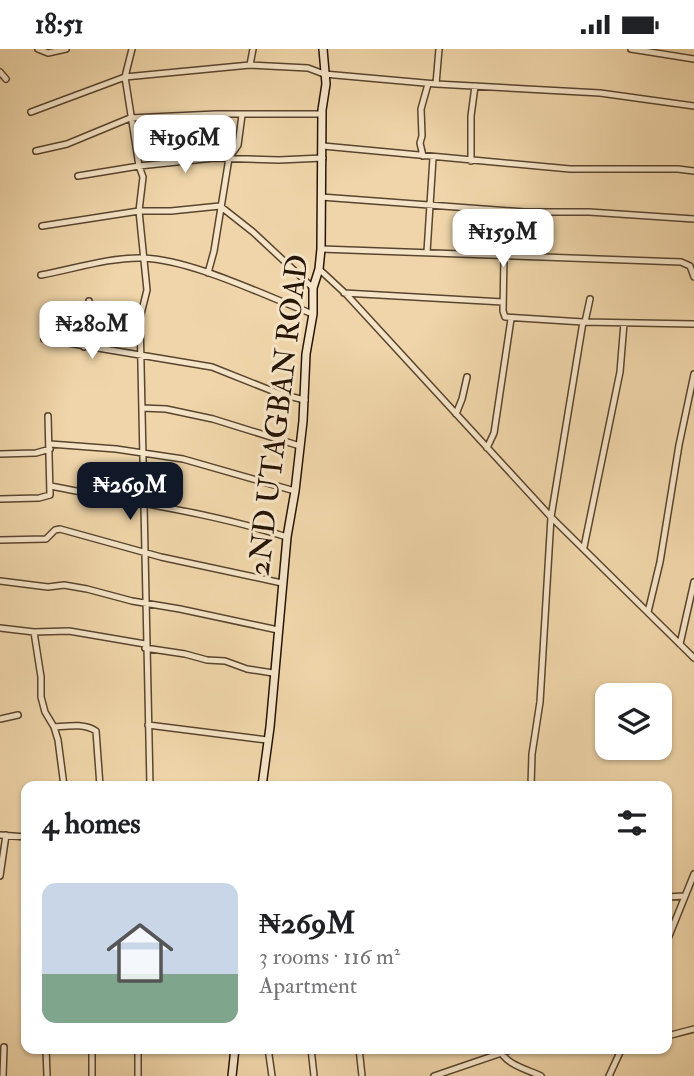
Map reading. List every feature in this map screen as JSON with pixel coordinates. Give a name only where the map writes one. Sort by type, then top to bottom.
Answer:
[{"type":"street","points":[[38,49],[48,53],[66,49]]},
{"type":"street","points":[[132,49],[125,77],[139,166],[144,177],[139,211],[147,290],[140,318],[149,781]]},
{"type":"street","points":[[250,65],[253,49]]},
{"type":"street","name":"2ND UTAGBAN ROAD","points":[[263,781],[287,537],[305,400],[306,354],[313,314],[313,288],[321,249],[322,114],[326,84],[323,49]]},
{"type":"street","points":[[436,84],[439,49]]},
{"type":"street","points":[[631,49],[694,58]]},
{"type":"street","points":[[31,112],[125,77],[250,65],[308,68],[324,74],[428,84],[600,93],[694,106]]},
{"type":"street","points":[[0,72],[6,79]]},
{"type":"street","points":[[423,156],[420,143],[421,109],[428,84]]},
{"type":"street","points":[[471,161],[471,116],[475,86]]},
{"type":"street","points":[[208,273],[229,158],[237,145],[242,114]]},
{"type":"street","points":[[36,151],[67,144],[130,118],[322,114]]},
{"type":"street","points":[[323,146],[570,169],[694,171]]},
{"type":"street","points":[[427,252],[433,157]]},
{"type":"street","points":[[78,176],[139,166],[229,158],[323,158]]},
{"type":"street","points":[[321,197],[694,219]]},
{"type":"street","points":[[42,226],[139,211],[220,206],[253,232],[313,288]]},
{"type":"street","points":[[321,249],[681,262],[690,266],[694,277]]},
{"type":"street","points":[[504,256],[505,317],[694,324]]},
{"type":"street","points":[[41,275],[122,259],[144,258],[172,262],[208,273],[313,314]]},
{"type":"street","points":[[319,269],[551,517],[694,658]]},
{"type":"street","points":[[344,293],[503,302]]},
{"type":"street","points":[[531,781],[532,754],[540,702],[551,517],[590,299]]},
{"type":"street","points":[[84,347],[89,324],[89,301]]},
{"type":"street","points":[[487,448],[494,433],[511,319]]},
{"type":"street","points":[[584,547],[620,372],[624,323]]},
{"type":"street","points":[[44,339],[212,367],[280,394],[305,400]]},
{"type":"street","points":[[648,613],[660,562],[679,445],[694,374]]},
{"type":"street","points":[[456,414],[467,377]]},
{"type":"street","points":[[142,408],[166,409],[213,419],[300,446]]},
{"type":"street","points":[[0,499],[50,495],[48,417]]},
{"type":"street","points":[[0,454],[36,453],[50,447],[142,452],[197,462],[295,491]]},
{"type":"street","points":[[51,486],[185,510],[287,537]]},
{"type":"street","points":[[0,540],[46,539],[60,529],[144,553],[282,583]]},
{"type":"street","points":[[0,581],[48,587],[73,586],[132,601],[278,630]]},
{"type":"street","points":[[680,645],[694,582]]},
{"type":"street","points":[[0,628],[34,632],[69,631],[273,673]]},
{"type":"street","points":[[34,632],[41,677],[41,697],[58,740],[63,781]]},
{"type":"street","points":[[0,719],[18,715]]},
{"type":"street","points":[[148,725],[267,740]]},
{"type":"street","points":[[54,727],[93,727],[96,731],[100,781]]},
{"type":"street","points":[[0,876],[3,835],[21,837]]},
{"type":"street","points":[[672,928],[694,874]]},
{"type":"street","points":[[672,897],[684,896]]},
{"type":"street","points":[[672,1035],[694,1030]]},
{"type":"street","points":[[3,1076],[4,1047]]},
{"type":"street","points":[[46,1054],[47,1076]]},
{"type":"street","points":[[92,1054],[92,1076]]},
{"type":"street","points":[[138,1054],[138,1076]]},
{"type":"street","points":[[232,1076],[234,1054]]},
{"type":"street","points":[[269,1054],[272,1076]]},
{"type":"street","points":[[312,1054],[314,1076]]},
{"type":"street","points":[[360,1054],[362,1076]]},
{"type":"street","points":[[434,1076],[447,1074],[493,1054]]},
{"type":"street","points":[[502,1054],[507,1060],[541,1076]]},
{"type":"street","points":[[609,1076],[619,1054]]}]
